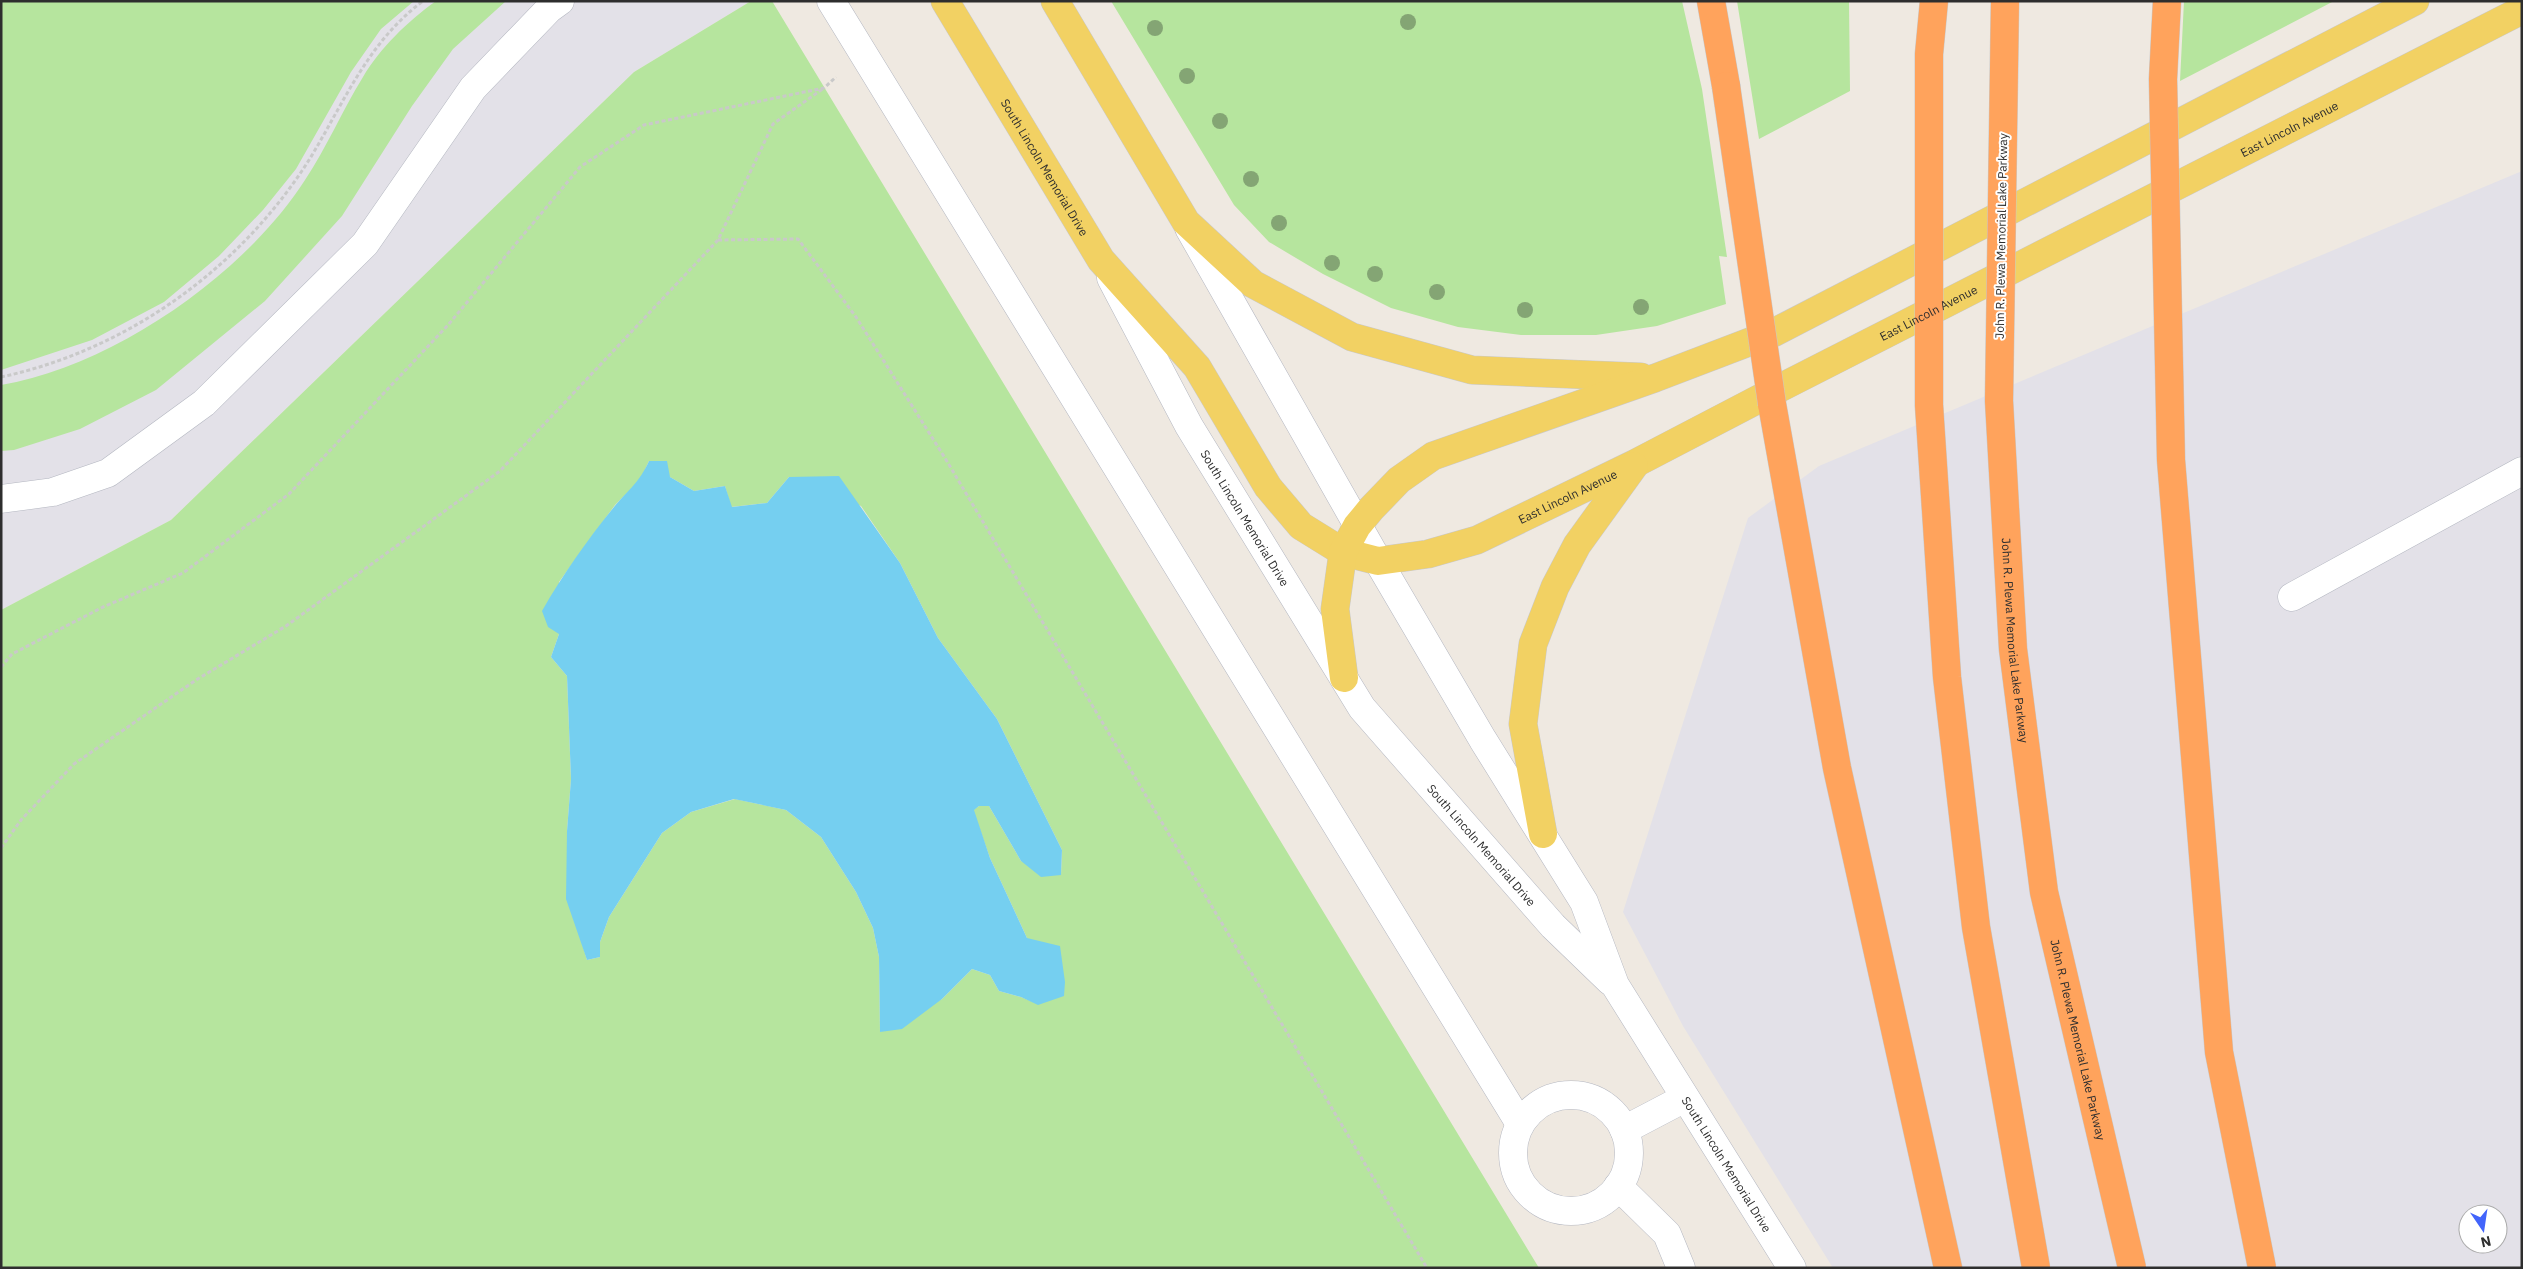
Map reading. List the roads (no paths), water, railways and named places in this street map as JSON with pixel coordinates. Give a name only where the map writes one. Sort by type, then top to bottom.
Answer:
[{"type":"highway","points":[[1711,1],[1726,86],[1772,404],[1837,768],[1948,1268]]},
{"type":"highway","points":[[1934,1],[1929,64],[1929,405],[1947,678],[1976,928],[2036,1268]]},
{"type":"highway","name":"John R. Plewa Memorial Lake Parkway","points":[[2006,1],[1999,401],[2013,649],[2044,892],[2132,1268]]},
{"type":"highway","points":[[2167,1],[2163,79],[2171,460],[2219,1052],[2262,1268]]},
{"type":"main road","name":"South Lincoln Memorial Drive","points":[[945,1],[1101,260]]},
{"type":"main road","name":"South Lincoln Memorial Drive","points":[[1055,1],[1186,222]]},
{"type":"main road","points":[[1344,678],[1335,609],[1342,552],[1357,526],[1399,480],[1433,456],[1655,378],[1773,333],[2415,1]]},
{"type":"main road","name":"East Lincoln Avenue","points":[[1378,561],[1428,554],[1477,540],[1636,464],[1774,391],[2522,10]]},
{"type":"main road","points":[[1186,222],[1253,284],[1352,337],[1472,370],[1655,378]]},
{"type":"main road","points":[[1101,260],[1197,366],[1268,487],[1301,526],[1342,552],[1378,561]]},
{"type":"main road","points":[[1543,834],[1524,724],[1533,644],[1555,587],[1577,545],[1636,464]]},
{"type":"street","points":[[1,499],[53,492],[108,473],[204,403],[365,244],[473,88],[548,9],[560,1]]},
{"type":"street","points":[[830,1],[1520,1124]]},
{"type":"street","name":"South Lincoln Memorial Drive","points":[[1186,222],[1357,526],[1483,740],[1584,902],[1615,985],[1792,1268]]},
{"type":"street","name":"South Lincoln Memorial Drive","points":[[1101,260],[1189,426],[1362,708],[1553,926],[1615,985]]},
{"type":"street","points":[[2292,597],[2522,471]]},
{"type":"street","points":[[1565,1096],[1583,1097],[1600,1103],[1614,1114],[1624,1130],[1629,1149],[1627,1168],[1618,1186],[1605,1201],[1587,1209],[1567,1212],[1558,1210],[1548,1207],[1531,1197],[1519,1181],[1513,1162],[1514,1143],[1520,1124],[1532,1110],[1547,1100],[1565,1096]]},
{"type":"street","points":[[1624,1130],[1685,1098]]},
{"type":"street","points":[[1618,1186],[1668,1234],[1681,1268]]},
{"type":"water","points":[[649,461],[667,461],[670,477],[694,491],[725,486],[732,507],[767,503],[789,477],[839,476],[900,563],[938,638],[997,719],[1062,850],[1061,875],[1041,877],[1021,861],[989,806],[979,806],[974,810],[990,858],[1027,938],[1060,946],[1065,982],[1064,996],[1038,1005],[1021,997],[999,991],[990,975],[972,969],[942,999],[902,1029],[880,1032],[879,957],[873,928],[856,892],[821,837],[786,810],[734,799],[691,812],[662,833],[609,917],[600,942],[600,957],[587,960],[566,899],[567,831],[571,779],[567,676],[551,657],[559,634],[548,627],[542,611],[585,544],[637,480]]}]
